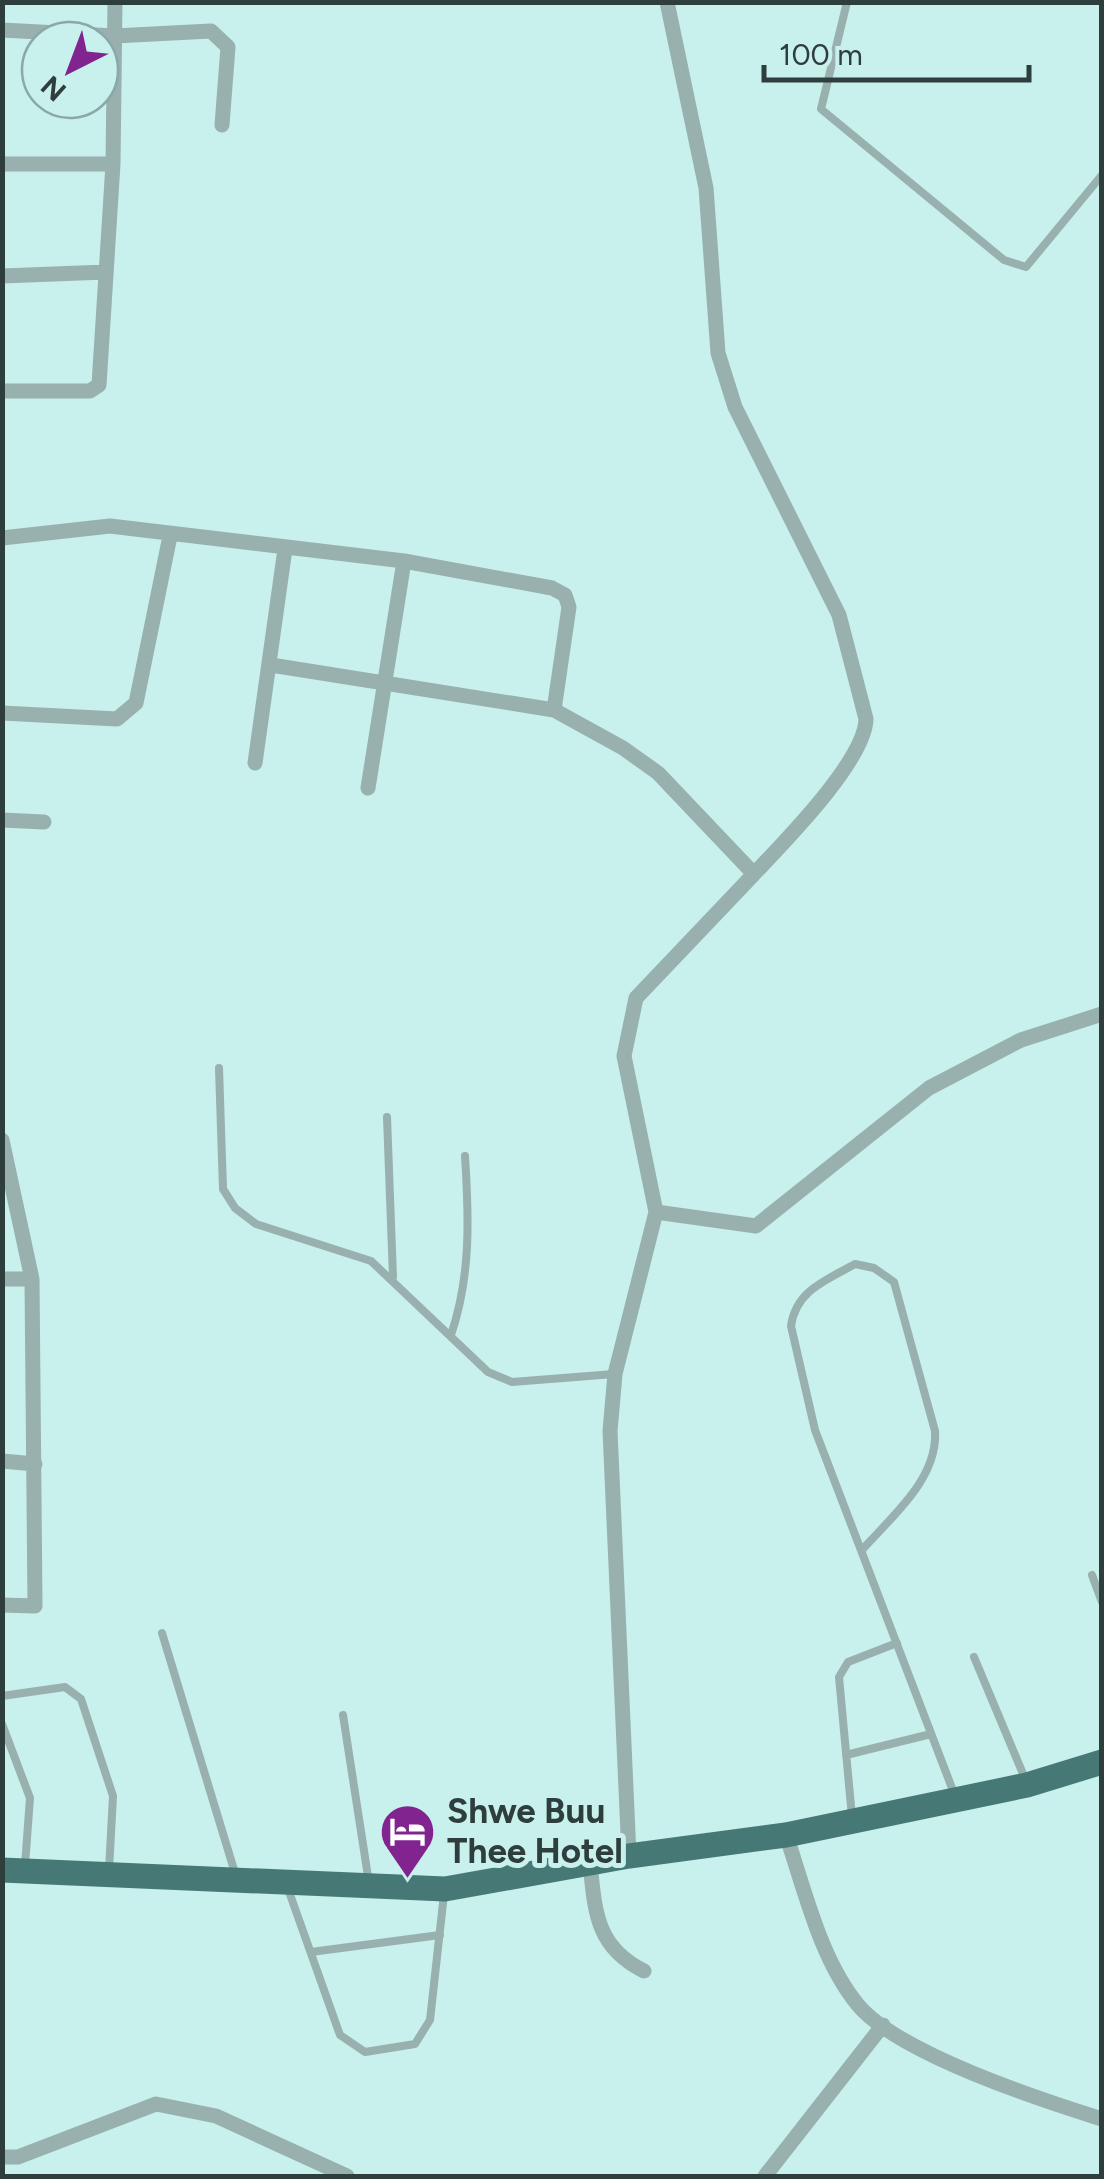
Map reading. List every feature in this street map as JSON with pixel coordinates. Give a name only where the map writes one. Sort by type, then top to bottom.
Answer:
[{"type":"highway","points":[[14,1871],[288,1886],[445,1889],[629,1856],[786,1835],[1027,1785],[1102,1762]]},
{"type":"street","points":[[629,1856],[610,1432],[615,1374],[656,1212],[624,1056],[636,998],[806,820],[866,734],[840,615],[735,407],[718,352],[706,188],[667,2]]},
{"type":"street","points":[[120,35],[192,29],[211,30],[222,37],[230,60],[222,125]]},
{"type":"street","points":[[2,391],[90,391],[99,385],[113,120]]},
{"type":"street","points":[[2,164],[113,164]]},
{"type":"street","points":[[2,276],[106,272]]},
{"type":"street","points":[[2,538],[110,526],[404,561],[552,588],[565,595],[569,608],[554,710]]},
{"type":"street","points":[[2,713],[117,718],[128,714],[136,704],[170,536]]},
{"type":"street","points":[[255,763],[285,549]]},
{"type":"street","points":[[368,788],[404,561]]},
{"type":"street","points":[[271,666],[554,710],[623,748],[658,773],[754,874]]},
{"type":"street","points":[[2,820],[44,822]]},
{"type":"street","points":[[656,1212],[756,1226],[928,1088],[1020,1040],[1102,1014]]},
{"type":"street","points":[[2,1140],[32,1278],[35,1606],[2,1605]]},
{"type":"street","points":[[2,1279],[32,1278]]},
{"type":"street","points":[[2,1461],[34,1464]]},
{"type":"street","points":[[786,1835],[823,1943],[858,2006],[883,2025],[940,2056],[1050,2102],[1102,2119]]},
{"type":"street","points":[[590,1863],[596,1920],[606,1945],[644,1970]]},
{"type":"street","points":[[766,2176],[883,2025]]},
{"type":"street","points":[[2,2157],[18,2157],[156,2104],[216,2116],[347,2176]]},
{"type":"lane","points":[[847,2],[821,109],[1004,260],[1026,267],[1102,175]]},
{"type":"lane","points":[[219,1068],[223,1188],[235,1208],[256,1224],[371,1261],[488,1372],[512,1382],[615,1374]]},
{"type":"lane","points":[[387,1116],[392,1277]]},
{"type":"lane","points":[[451,1335],[463,1298],[468,1241],[465,1156]]},
{"type":"lane","points":[[862,1550],[922,1480],[936,1454],[935,1431],[894,1282],[874,1268],[856,1264],[804,1293],[793,1310],[791,1326],[815,1430],[956,1800]]},
{"type":"lane","points":[[1092,1575],[1102,1602]]},
{"type":"lane","points":[[162,1633],[238,1882]]},
{"type":"lane","points":[[852,1821],[839,1677],[842,1668],[897,1643]]},
{"type":"lane","points":[[974,1657],[1027,1785]]},
{"type":"lane","points":[[2,1696],[66,1688],[81,1699],[114,1806],[109,1874]]},
{"type":"lane","points":[[343,1715],[370,1887]]},
{"type":"lane","points":[[2,1724],[30,1798],[14,1871]]},
{"type":"lane","points":[[846,1756],[931,1734]]},
{"type":"lane","points":[[288,1886],[340,2035],[365,2052],[416,2044],[430,2020],[445,1889]]},
{"type":"lane","points":[[311,1952],[440,1935]]},
{"type":"place","name":"Shwe Buu Thee Hotel","points":[[408,1880]]}]
